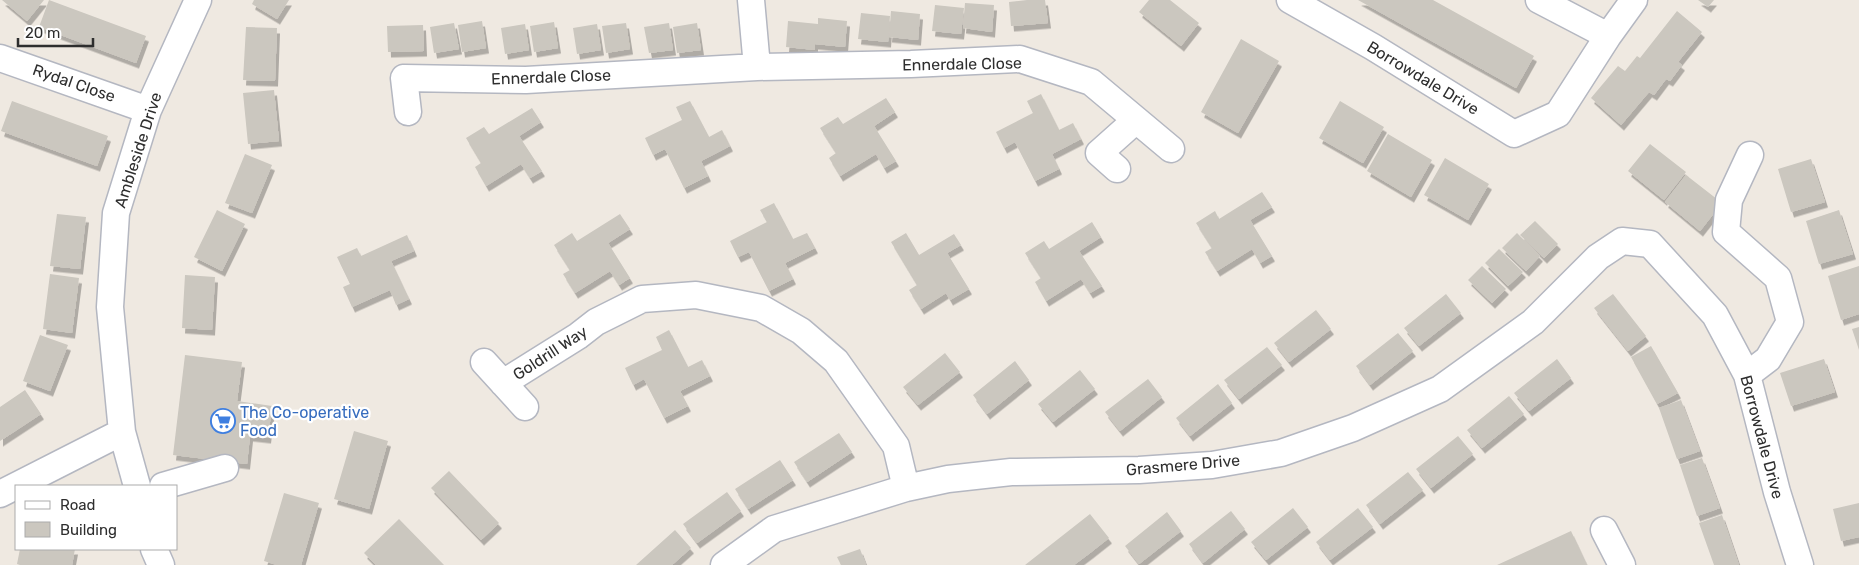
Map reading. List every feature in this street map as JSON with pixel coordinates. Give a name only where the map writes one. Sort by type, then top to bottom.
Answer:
[{"type":"street","name":"Ambleside Drive","points":[[137,485],[122,432],[110,307],[116,212],[148,110],[198,0]]},
{"type":"street","points":[[751,0],[757,67]]},
{"type":"street","name":"Borrowdale Drive","points":[[1290,0],[1373,47],[1514,134],[1558,114],[1608,36]]},
{"type":"street","points":[[1539,0],[1608,36],[1634,0]]},
{"type":"street","name":"Rydal Close","points":[[0,58],[148,110]]},
{"type":"street","name":"Ennerdale Close","points":[[408,112],[404,78],[526,80],[757,67],[1020,60],[1091,82],[1171,149]]},
{"type":"street","points":[[1117,169],[1099,153],[1136,120]]},
{"type":"street","points":[[1747,375],[1768,359],[1790,322],[1778,278],[1726,232],[1729,200],[1750,155]]},
{"type":"street","name":"Borrowdale Drive","points":[[1598,257],[1622,241],[1650,244],[1716,315],[1747,375],[1777,492],[1800,565]]},
{"type":"street","name":"Grasmere Drive","points":[[724,565],[755,556],[774,529],[906,488],[948,479],[1011,472],[1139,470],[1212,465],[1281,453],[1353,428],[1440,389],[1532,322],[1598,257]]},
{"type":"street","name":"Goldrill Way","points":[[503,383],[596,322],[642,299],[696,295],[761,308],[801,331],[836,361],[896,446],[906,488]]},
{"type":"street","points":[[484,362],[525,407]]},
{"type":"street","points":[[18,485],[122,432]]},
{"type":"street","points":[[166,485],[225,468]]},
{"type":"street","points":[[0,494],[15,486]]},
{"type":"street","points":[[1604,530],[1622,565]]},
{"type":"street","points":[[154,550],[161,565]]},
{"type":"building","points":[[2,0],[44,0],[27,21]]},
{"type":"building","points":[[49,0],[146,36],[136,63],[39,27]]},
{"type":"building","points":[[254,0],[289,0],[277,19],[252,4]]},
{"type":"building","points":[[1045,0],[1048,23],[1011,26],[1009,2]]},
{"type":"building","points":[[1149,0],[1170,0],[1199,23],[1181,46],[1139,12]]},
{"type":"building","points":[[1358,0],[1433,0],[1534,56],[1516,88]]},
{"type":"building","points":[[1698,0],[1714,0],[1708,7]]},
{"type":"building","points":[[965,3],[994,5],[992,32],[963,28]]},
{"type":"building","points":[[935,5],[964,8],[961,34],[932,31]]},
{"type":"building","points":[[891,11],[920,14],[918,40],[889,37]]},
{"type":"building","points":[[1677,11],[1702,32],[1678,62],[1682,65],[1670,81],[1666,79],[1654,95],[1649,92],[1621,125],[1591,98],[1618,66],[1625,71],[1637,56],[1640,58]]},
{"type":"building","points":[[861,13],[890,16],[888,42],[858,39]]},
{"type":"building","points":[[818,18],[847,21],[845,47],[815,44],[815,50],[786,47],[788,21],[818,24]]},
{"type":"building","points":[[482,21],[486,48],[462,52],[458,25]]},
{"type":"building","points":[[554,22],[558,48],[534,52],[530,26]]},
{"type":"building","points":[[454,23],[459,49],[434,53],[430,27]]},
{"type":"building","points":[[626,23],[630,49],[606,53],[602,26]]},
{"type":"building","points":[[669,23],[673,50],[649,53],[644,27]]},
{"type":"building","points":[[697,23],[701,50],[677,53],[673,27]]},
{"type":"building","points":[[525,24],[529,50],[505,54],[501,28]]},
{"type":"building","points":[[597,24],[601,50],[577,54],[573,28]]},
{"type":"building","points":[[423,25],[424,51],[388,52],[387,26]]},
{"type":"building","points":[[246,27],[277,28],[275,81],[243,80]]},
{"type":"building","points":[[1241,39],[1279,61],[1238,133],[1201,112]]},
{"type":"building","points":[[274,90],[279,141],[248,144],[243,93]]},
{"type":"building","points":[[1041,94],[1059,130],[1073,123],[1081,139],[1052,154],[1059,169],[1035,181],[1015,142],[1004,148],[996,132],[1033,113],[1027,101]]},
{"type":"building","points":[[886,98],[895,112],[874,126],[896,161],[884,168],[876,154],[840,176],[829,158],[836,153],[820,128],[838,117],[843,124]]},
{"type":"building","points":[[12,101],[108,136],[97,166],[1,131]]},
{"type":"building","points":[[690,101],[709,137],[722,130],[730,146],[701,161],[708,176],[684,188],[665,149],[653,155],[645,138],[682,120],[676,107]]},
{"type":"building","points":[[1340,101],[1384,127],[1363,163],[1319,138]]},
{"type":"building","points":[[532,108],[541,122],[519,136],[542,171],[530,178],[521,164],[486,186],[475,167],[481,163],[466,138],[484,127],[489,134]]},
{"type":"building","points":[[1388,134],[1432,160],[1411,197],[1367,171]]},
{"type":"building","points":[[1650,144],[1686,172],[1664,200],[1628,171]]},
{"type":"building","points":[[245,154],[272,165],[252,213],[225,203]]},
{"type":"building","points":[[1445,158],[1489,184],[1468,220],[1424,195]]},
{"type":"building","points":[[1811,159],[1825,202],[1791,212],[1778,169]]},
{"type":"building","points":[[1686,175],[1722,203],[1700,231],[1665,202]]},
{"type":"building","points":[[1262,192],[1272,207],[1250,220],[1272,256],[1260,263],[1252,249],[1217,271],[1205,252],[1212,248],[1196,223],[1215,211],[1219,219]]},
{"type":"building","points":[[774,203],[793,239],[807,233],[815,248],[785,263],[793,279],[769,291],[749,252],[738,257],[730,241],[767,222],[760,210]]},
{"type":"building","points":[[217,210],[245,224],[222,271],[194,257]]},
{"type":"building","points":[[1839,210],[1853,254],[1819,264],[1806,221]]},
{"type":"building","points":[[57,214],[86,217],[80,269],[50,266]]},
{"type":"building","points":[[620,214],[630,229],[608,243],[630,278],[619,285],[610,271],[575,293],[563,274],[570,270],[554,245],[572,233],[577,241]]},
{"type":"building","points":[[1535,221],[1558,244],[1544,258],[1520,235]]},
{"type":"building","points":[[1092,222],[1101,237],[1079,251],[1102,286],[1090,293],[1081,279],[1046,301],[1035,282],[1041,278],[1025,253],[1044,241],[1049,249]]},
{"type":"building","points":[[906,233],[919,255],[954,234],[961,245],[947,253],[969,289],[950,300],[946,293],[921,309],[909,290],[917,285],[891,242]]},
{"type":"building","points":[[1517,233],[1540,256],[1526,271],[1502,248]]},
{"type":"building","points":[[407,235],[414,251],[391,261],[409,299],[396,305],[390,290],[352,307],[343,287],[350,284],[337,257],[357,248],[361,256]]},
{"type":"building","points":[[1499,249],[1523,272],[1508,286],[1485,263]]},
{"type":"building","points":[[1482,266],[1506,289],[1492,303],[1468,280]]},
{"type":"building","points":[[1859,266],[1859,314],[1841,320],[1828,276]]},
{"type":"building","points":[[50,274],[79,278],[72,333],[43,329]]},
{"type":"building","points":[[185,275],[215,277],[212,330],[182,328]]},
{"type":"building","points":[[1446,294],[1461,313],[1419,346],[1404,328]]},
{"type":"building","points":[[1613,294],[1646,336],[1628,351],[1594,308]]},
{"type":"building","points":[[1316,310],[1331,329],[1289,362],[1274,343]]},
{"type":"building","points":[[1859,327],[1859,350],[1852,329]]},
{"type":"building","points":[[669,330],[688,367],[702,360],[710,376],[680,391],[688,406],[664,418],[644,379],[633,385],[625,368],[662,350],[656,337]]},
{"type":"building","points":[[1398,333],[1413,351],[1370,385],[1356,366]]},
{"type":"building","points":[[40,335],[68,345],[50,391],[23,381]]},
{"type":"building","points":[[1651,346],[1678,393],[1657,404],[1631,357]]},
{"type":"building","points":[[1267,347],[1282,365],[1239,399],[1224,380]]},
{"type":"building","points":[[945,353],[960,372],[918,405],[903,387]]},
{"type":"building","name":"The Co-operative Food","points":[[185,355],[242,362],[237,401],[272,406],[268,438],[250,436],[247,464],[173,455]]},
{"type":"building","points":[[1557,359],[1571,378],[1529,411],[1514,393]]},
{"type":"building","points":[[1824,359],[1835,392],[1791,406],[1780,373]]},
{"type":"building","points":[[1015,361],[1029,380],[987,414],[973,395]]},
{"type":"building","points":[[1080,370],[1095,389],[1053,422],[1038,404]]},
{"type":"building","points":[[1148,379],[1162,397],[1120,431],[1105,412]]},
{"type":"building","points":[[1218,384],[1232,403],[1190,436],[1176,418]]},
{"type":"building","points":[[25,390],[41,414],[0,441],[0,407]]},
{"type":"building","points":[[1509,396],[1524,414],[1482,448],[1467,430]]},
{"type":"building","points":[[1681,400],[1700,451],[1677,459],[1659,408]]},
{"type":"building","points":[[354,431],[388,441],[369,509],[334,499]]},
{"type":"building","points":[[839,433],[852,452],[807,482],[794,462]]},
{"type":"building","points":[[1458,436],[1473,454],[1431,488],[1416,469]]},
{"type":"building","points":[[1702,458],[1720,508],[1697,516],[1680,465]]},
{"type":"building","points":[[780,460],[793,480],[748,509],[735,489]]},
{"type":"building","points":[[449,471],[499,523],[481,540],[431,488]]},
{"type":"building","points":[[1408,472],[1423,490],[1380,524],[1366,505]]},
{"type":"building","points":[[727,492],[741,511],[697,543],[683,524]]},
{"type":"building","points":[[284,493],[319,503],[301,565],[277,565],[264,561]]},
{"type":"building","points":[[1859,503],[1859,537],[1841,541],[1833,509]]},
{"type":"building","points":[[1293,508],[1308,527],[1266,560],[1251,542]]},
{"type":"building","points":[[1358,508],[1373,527],[1330,560],[1316,542]]},
{"type":"building","points":[[1231,511],[1245,529],[1203,563],[1189,544]]},
{"type":"building","points":[[1167,512],[1181,531],[1139,564],[1125,546]]},
{"type":"building","points":[[1090,514],[1109,538],[1090,553],[1074,565],[1025,565]]},
{"type":"building","points":[[1722,515],[1739,565],[1714,565],[1699,523]]},
{"type":"building","points":[[399,519],[444,565],[376,565],[364,553]]},
{"type":"building","points":[[675,530],[691,548],[672,565],[636,565]]},
{"type":"building","points":[[1571,531],[1587,565],[1497,565]]},
{"type":"building","points":[[860,549],[866,565],[841,565],[837,557]]},
{"type":"building","points":[[20,550],[75,550],[72,565],[17,564]]},
{"type":"place","name":"The Co-operative Food","points":[[223,421]]}]
